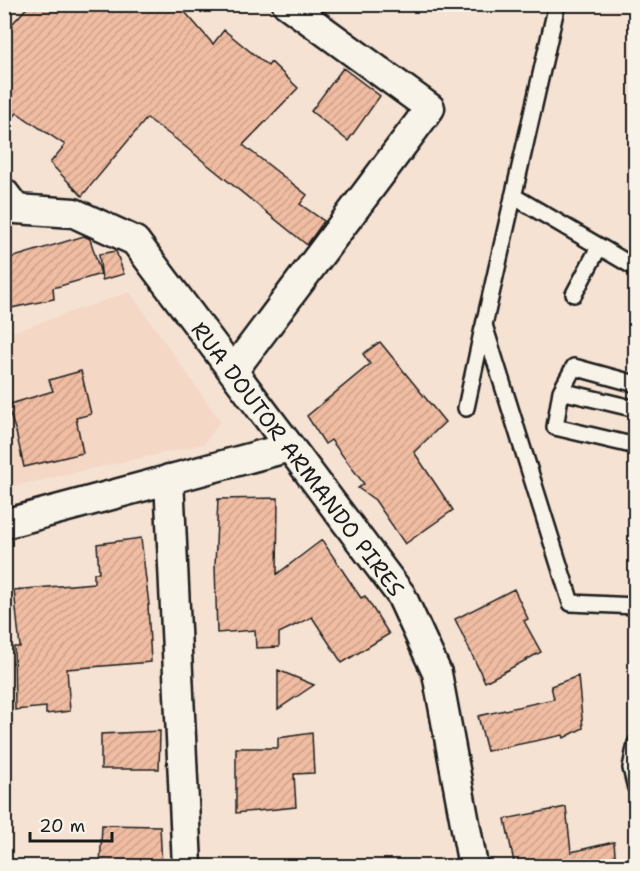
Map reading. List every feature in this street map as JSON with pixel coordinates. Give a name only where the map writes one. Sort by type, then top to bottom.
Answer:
[{"type":"street","points":[[233,371],[430,108],[286,4]]},
{"type":"street","name":"RUA DOUTOR ARMANDO PIRES","points":[[8,204],[74,213],[135,241],[401,595],[437,673],[473,867]]},
{"type":"street","points":[[4,524],[290,447]]},
{"type":"street","points":[[169,479],[187,867]]},
{"type":"lane","points":[[466,408],[557,4]]},
{"type":"lane","points":[[513,196],[636,268]]},
{"type":"lane","points":[[574,294],[599,247]]},
{"type":"lane","points":[[484,326],[571,603],[636,606]]},
{"type":"lane","points":[[636,384],[574,367],[561,391],[555,427],[636,446]]},
{"type":"lane","points":[[561,391],[636,409]]},
{"type":"lane","points":[[636,744],[631,768],[636,788]]},
{"type":"shaded area","points":[[130,292],[220,421],[204,444],[5,488],[4,335]]},
{"type":"building","points":[[30,4],[178,4],[213,44],[224,30],[268,66],[271,62],[298,88],[243,145],[307,195],[300,204],[324,221],[307,245],[147,118],[82,196],[50,163],[65,145],[17,113],[4,127],[4,33]]},
{"type":"building","points":[[343,68],[380,96],[348,141],[311,111]]},
{"type":"building","points":[[84,236],[90,239],[101,274],[53,288],[54,299],[11,308],[9,301],[4,302],[4,260]]},
{"type":"building","points":[[116,251],[124,274],[102,280],[99,254]]},
{"type":"building","points":[[380,342],[445,422],[414,452],[453,510],[405,544],[375,500],[358,488],[364,484],[331,440],[325,444],[307,416],[370,364],[363,354]]},
{"type":"building","points":[[81,371],[91,414],[76,418],[83,453],[24,467],[7,405],[53,391],[49,380]]},
{"type":"building","points":[[278,498],[277,574],[322,540],[361,598],[365,596],[389,634],[342,663],[312,617],[279,633],[279,647],[256,648],[255,630],[217,633],[215,566],[218,499]]},
{"type":"building","points":[[141,538],[149,605],[151,662],[67,669],[70,711],[46,714],[46,707],[15,710],[14,647],[20,647],[14,590],[94,583],[94,573],[99,573],[97,544]]},
{"type":"building","points":[[514,589],[528,619],[524,621],[541,652],[485,682],[455,619]]},
{"type":"building","points":[[278,670],[314,685],[278,709]]},
{"type":"building","points":[[578,676],[583,728],[564,738],[563,735],[487,751],[478,716],[554,699],[551,686]]},
{"type":"building","points":[[160,731],[159,769],[101,769],[101,734]]},
{"type":"building","points":[[312,733],[314,773],[294,774],[296,807],[236,813],[236,748],[278,748],[278,738]]},
{"type":"building","points":[[566,807],[571,852],[614,842],[616,867],[515,867],[505,819]]},
{"type":"building","points":[[102,825],[160,826],[162,867],[100,866]]}]
